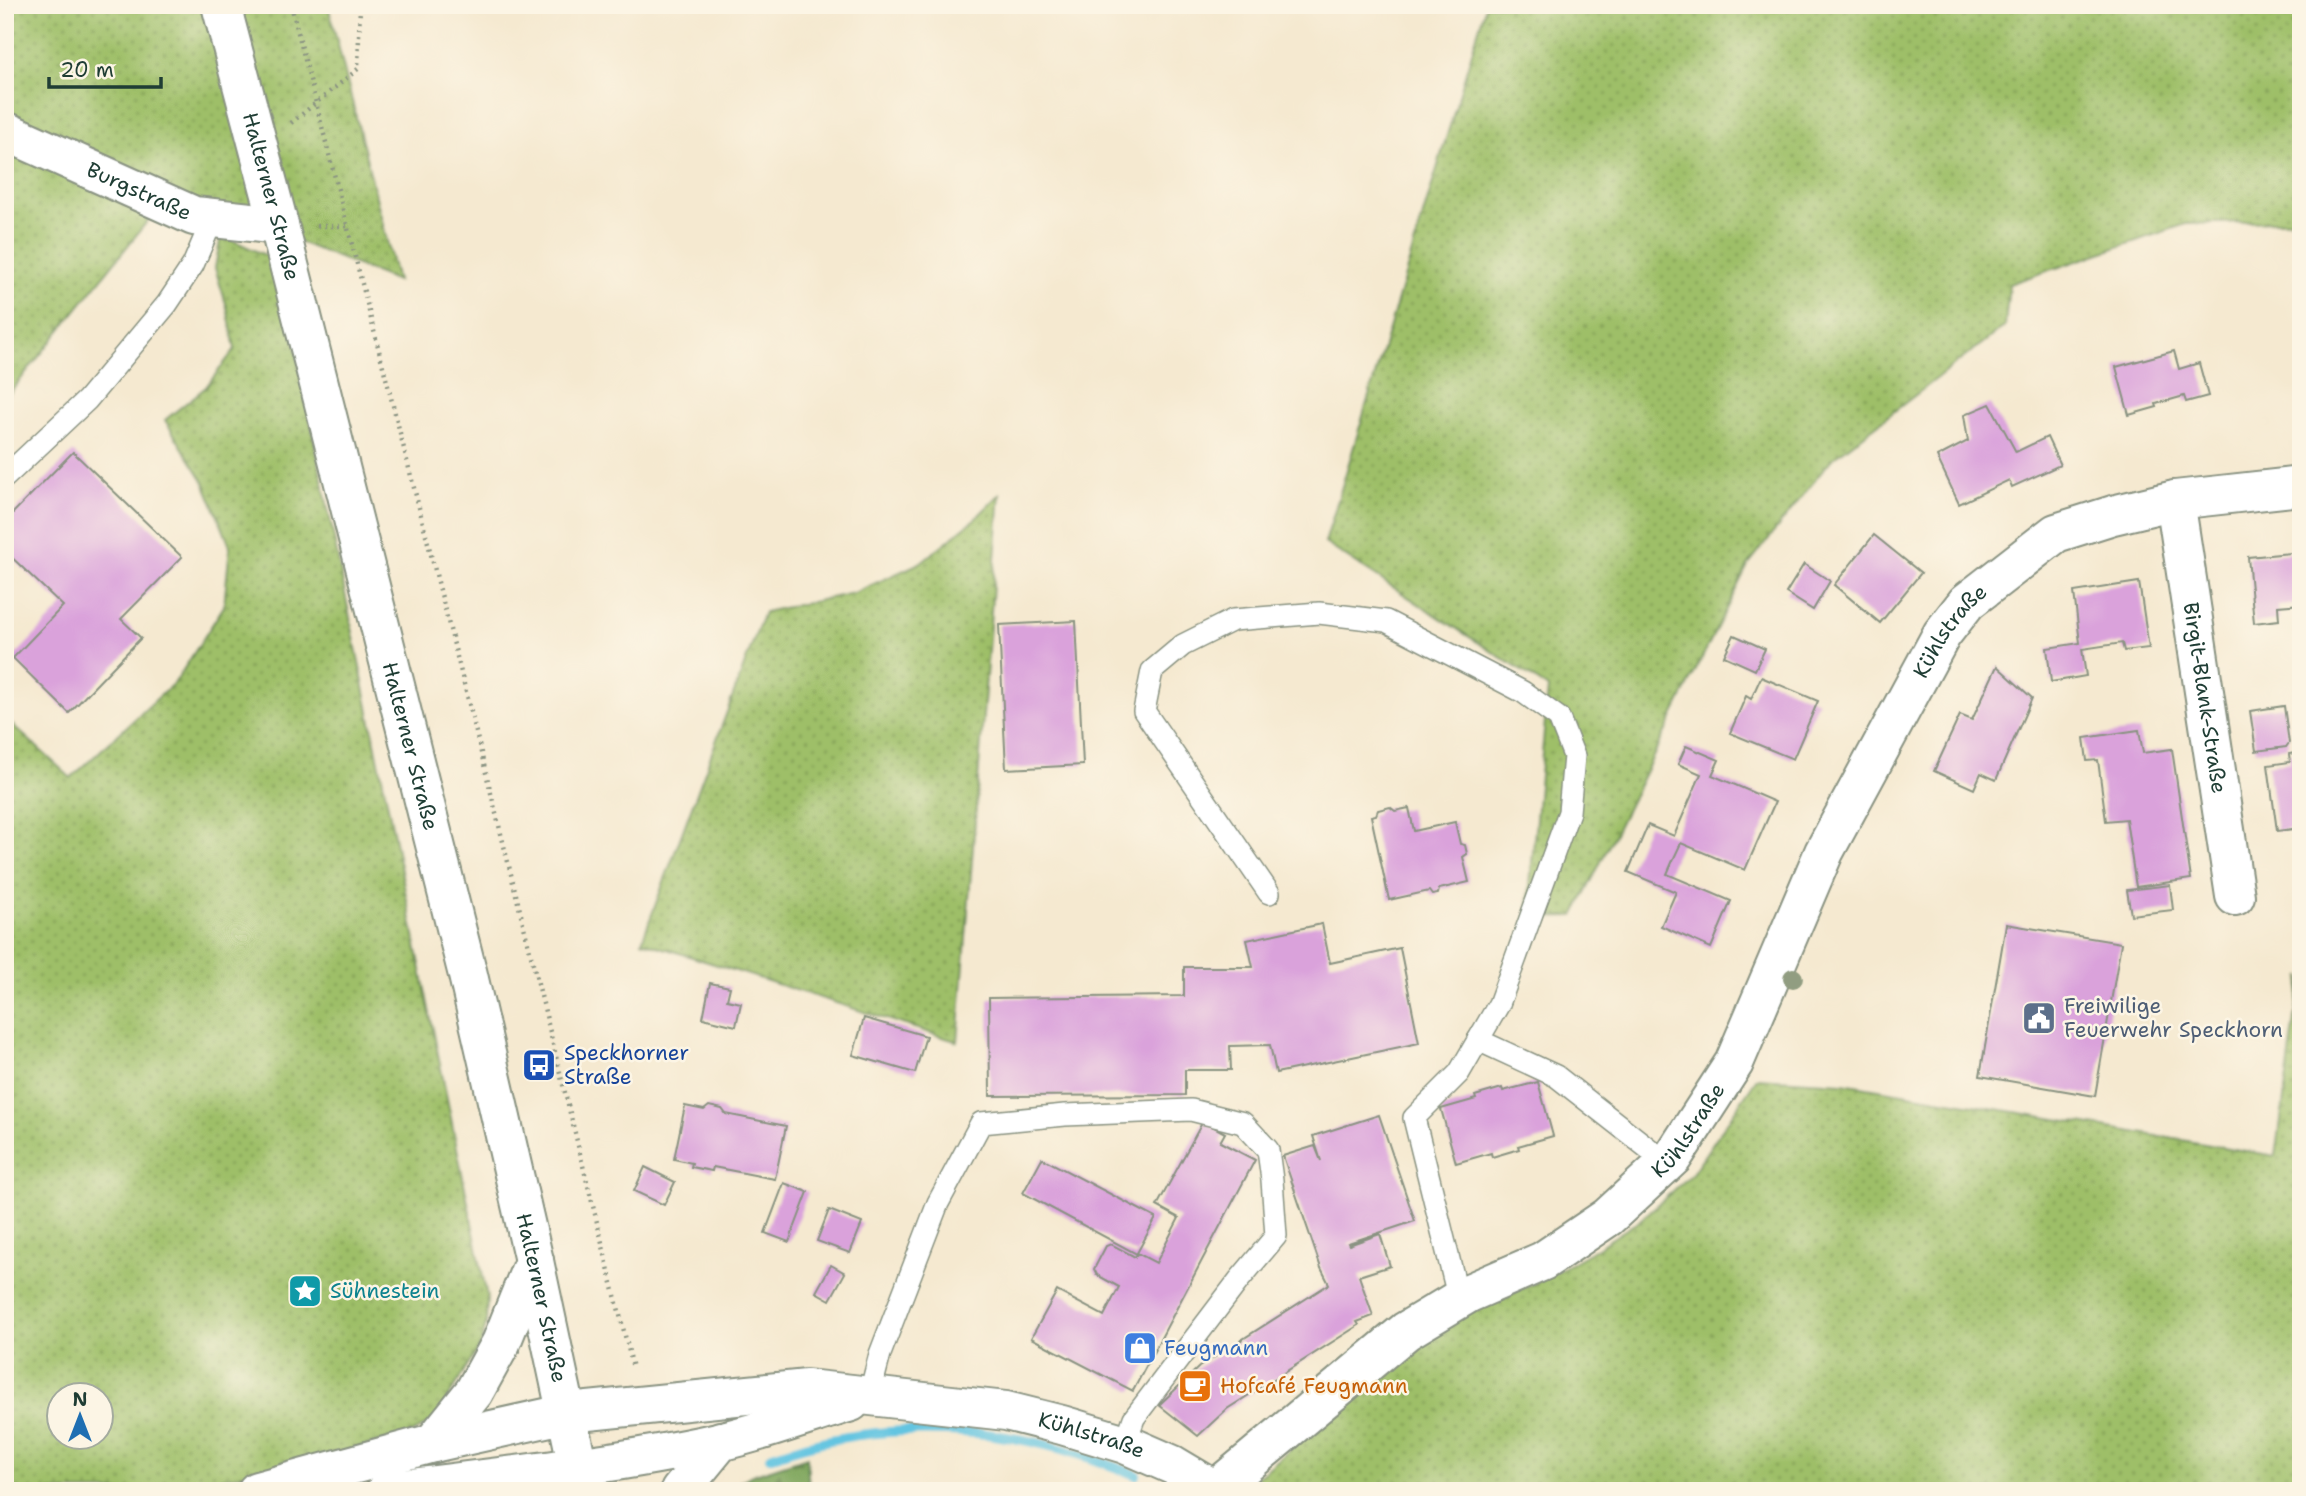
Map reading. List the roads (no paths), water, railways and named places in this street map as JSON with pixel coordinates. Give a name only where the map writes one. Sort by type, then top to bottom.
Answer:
[{"type":"street","name":"Halterner Straße","points":[[221,5],[468,975],[581,1479]]},
{"type":"street","name":"Burgstraße","points":[[5,131],[194,216],[279,225]]},
{"type":"street","name":"Kühlstraße","points":[[568,1413],[807,1389],[1006,1411],[1125,1444],[1173,1465],[1215,1491],[1406,1331],[1469,1293],[1544,1261],[1608,1217],[1673,1157],[1734,1063],[1824,852],[1942,634],[1967,602],[2056,533],[2113,515],[2175,500],[2301,485]]},
{"type":"street","name":"Birgit-Blank-Straße","points":[[2175,500],[2235,896]]},
{"type":"street","points":[[433,1443],[474,1392],[501,1343],[534,1261]]},
{"type":"street","name":"Kühlstraße","points":[[581,1479],[654,1455],[722,1441],[869,1397]]},
{"type":"street","points":[[257,1491],[433,1443],[568,1413]]},
{"type":"street","points":[[680,1491],[722,1441]]},
{"type":"street","points":[[386,1491],[581,1479]]},
{"type":"lane","points":[[5,478],[87,401],[167,304],[193,265],[213,218]]},
{"type":"lane","points":[[1269,893],[1144,711],[1153,671],[1183,645],[1233,620],[1320,613],[1386,621],[1523,692],[1559,718],[1574,756],[1569,812],[1499,1004],[1459,1073],[1414,1118],[1459,1300]]},
{"type":"lane","points":[[1478,1040],[1556,1076],[1667,1163]]},
{"type":"lane","points":[[869,1397],[880,1354],[938,1203],[981,1123],[1066,1115],[1191,1110],[1242,1123],[1268,1150],[1276,1236],[1239,1280],[1134,1419],[1125,1444]]},
{"type":"waterway","points":[[770,1457],[842,1438],[879,1433],[954,1431],[1029,1441],[1074,1453],[1136,1475]]},
{"type":"place","name":"Freiwilige Feuerwehr Speckhorn","points":[[2039,1018]]},
{"type":"place","name":"Speckhorner Straße","points":[[539,1065]]},
{"type":"place","name":"Sühnestein","points":[[305,1291]]},
{"type":"place","name":"Feugmann","points":[[1140,1348]]},
{"type":"place","name":"Hofcafé Feugmann","points":[[1195,1386]]}]
